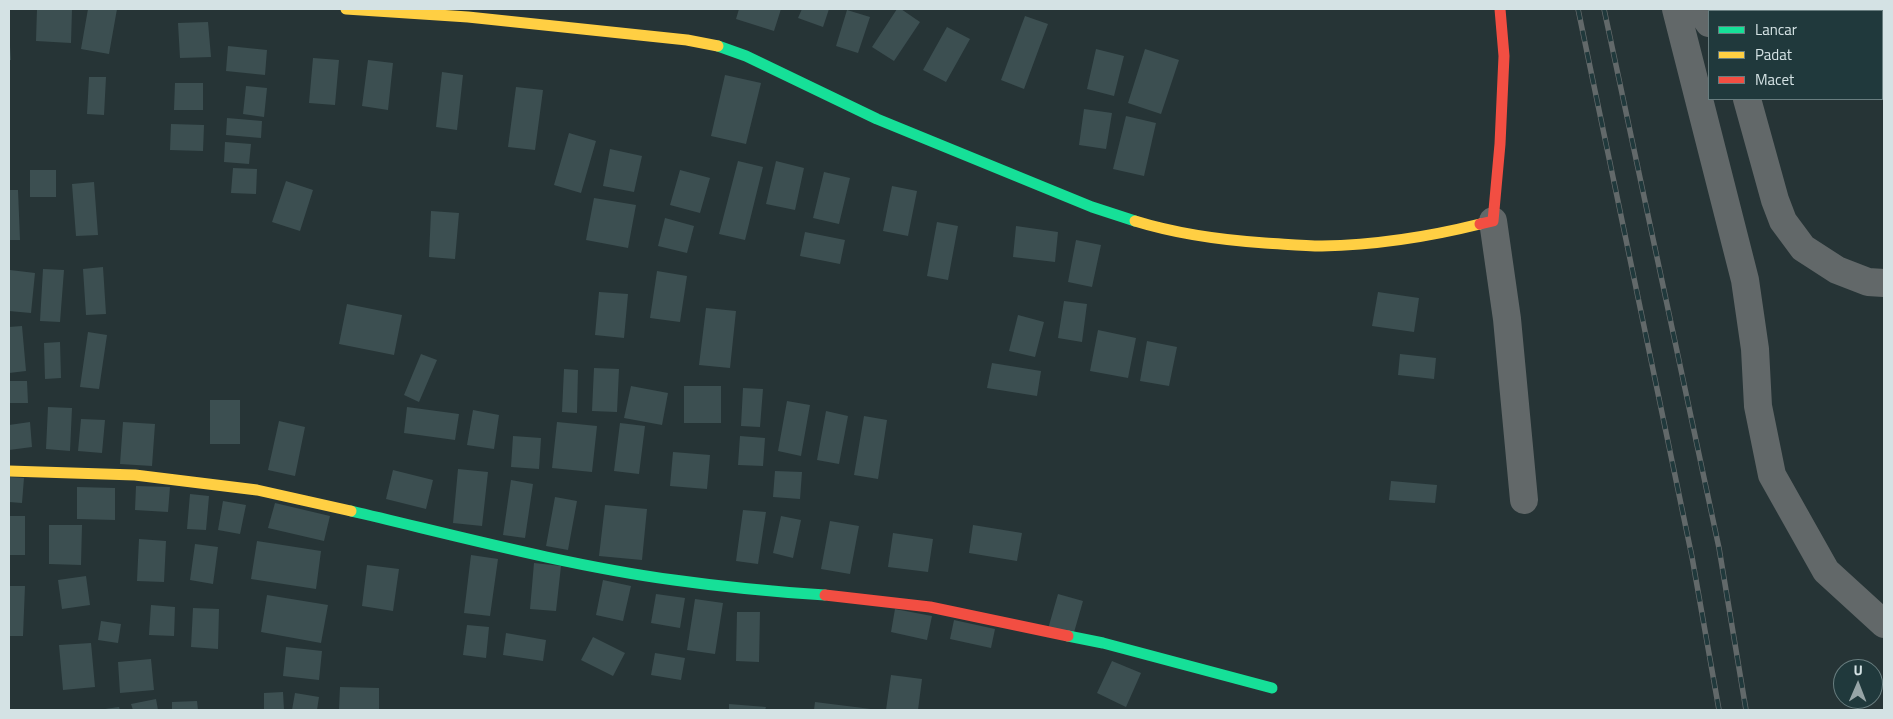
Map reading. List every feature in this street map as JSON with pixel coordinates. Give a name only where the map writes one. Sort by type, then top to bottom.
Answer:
[{"type":"street","points":[[346,9],[468,13],[687,40],[718,46],[779,70],[877,119],[1092,207],[1151,226],[1220,240],[1321,246],[1376,243],[1436,235],[1493,220]]},
{"type":"street","points":[[1500,9],[1504,56],[1500,144],[1493,220],[1507,319],[1524,500]]},
{"type":"street","points":[[1676,9],[1745,280],[1755,349],[1758,406],[1772,475],[1826,571],[1884,624]]},
{"type":"street","points":[[1695,9],[1701,11],[1708,22]]},
{"type":"street","points":[[1747,100],[1780,214],[1803,248],[1837,270],[1868,282],[1884,283]]},
{"type":"street","points":[[9,471],[135,475],[257,490],[575,562],[673,580],[766,591],[845,596],[930,607],[1103,643],[1272,688]]},
{"type":"building","points":[[37,9],[72,9],[71,43],[36,41]]},
{"type":"building","points":[[88,9],[117,9],[109,54],[81,49]]},
{"type":"building","points":[[739,9],[781,9],[774,31],[736,19]]},
{"type":"building","points":[[802,9],[829,9],[823,27],[798,18]]},
{"type":"building","points":[[897,9],[901,9],[920,22],[894,61],[872,47]]},
{"type":"building","points":[[847,10],[870,17],[858,53],[836,46]]},
{"type":"building","points":[[1025,16],[1048,24],[1024,89],[1001,80]]},
{"type":"building","points":[[208,22],[211,57],[180,58],[178,23]]},
{"type":"building","points":[[947,27],[970,39],[946,82],[923,70]]},
{"type":"building","points":[[10,46],[11,60],[9,60]]},
{"type":"building","points":[[228,46],[267,50],[265,75],[226,71]]},
{"type":"building","points":[[1096,49],[1124,56],[1114,96],[1087,89]]},
{"type":"building","points":[[1145,49],[1179,60],[1161,114],[1128,103]]},
{"type":"building","points":[[313,58],[339,60],[335,105],[309,103]]},
{"type":"building","points":[[368,60],[393,63],[388,110],[362,106]]},
{"type":"building","points":[[442,72],[463,75],[457,130],[436,127]]},
{"type":"building","points":[[725,75],[761,83],[746,144],[711,136]]},
{"type":"building","points":[[89,77],[106,77],[104,115],[87,114]]},
{"type":"building","points":[[175,83],[203,83],[203,110],[174,110]]},
{"type":"building","points":[[246,86],[267,88],[264,117],[243,114]]},
{"type":"building","points":[[516,87],[543,90],[535,150],[508,147]]},
{"type":"building","points":[[1084,109],[1112,113],[1106,149],[1079,145]]},
{"type":"building","points":[[1126,116],[1156,123],[1144,176],[1113,169]]},
{"type":"building","points":[[227,118],[262,121],[261,138],[226,135]]},
{"type":"building","points":[[171,124],[204,125],[203,151],[170,150]]},
{"type":"building","points":[[569,133],[596,141],[581,193],[554,185]]},
{"type":"building","points":[[225,142],[251,144],[249,164],[224,162]]},
{"type":"building","points":[[610,149],[642,156],[634,192],[603,186]]},
{"type":"building","points":[[738,161],[763,167],[745,240],[719,234]]},
{"type":"building","points":[[776,161],[804,168],[795,210],[766,204]]},
{"type":"building","points":[[233,168],[257,169],[256,194],[231,193]]},
{"type":"building","points":[[30,170],[56,170],[56,197],[30,197]]},
{"type":"building","points":[[680,170],[710,178],[700,213],[670,205]]},
{"type":"building","points":[[824,172],[850,178],[839,224],[813,218]]},
{"type":"building","points":[[286,181],[313,190],[300,231],[272,222]]},
{"type":"building","points":[[94,182],[98,235],[76,236],[72,184]]},
{"type":"building","points":[[892,186],[917,191],[908,236],[883,231]]},
{"type":"building","points":[[9,190],[18,190],[20,240],[9,240]]},
{"type":"building","points":[[594,198],[636,205],[628,248],[586,240]]},
{"type":"building","points":[[431,211],[459,213],[455,259],[429,257]]},
{"type":"building","points":[[665,218],[694,226],[687,253],[658,246]]},
{"type":"building","points":[[937,222],[958,226],[948,280],[927,276]]},
{"type":"building","points":[[1016,226],[1058,232],[1055,262],[1013,257]]},
{"type":"building","points":[[805,232],[845,240],[840,264],[800,256]]},
{"type":"building","points":[[1076,240],[1101,245],[1092,287],[1068,282]]},
{"type":"building","points":[[103,267],[106,314],[86,315],[83,269]]},
{"type":"building","points":[[43,269],[64,270],[60,322],[40,321]]},
{"type":"building","points":[[10,270],[35,273],[31,313],[9,311]]},
{"type":"building","points":[[657,271],[687,276],[680,322],[650,318]]},
{"type":"building","points":[[599,292],[628,294],[624,338],[595,335]]},
{"type":"building","points":[[1378,292],[1419,298],[1414,332],[1372,326]]},
{"type":"building","points":[[1064,301],[1087,304],[1082,342],[1058,338]]},
{"type":"building","points":[[347,304],[402,315],[394,355],[339,344]]},
{"type":"building","points":[[706,308],[736,311],[730,368],[699,365]]},
{"type":"building","points":[[1018,315],[1044,322],[1035,357],[1009,351]]},
{"type":"building","points":[[22,326],[26,371],[9,373],[9,327]]},
{"type":"building","points":[[1098,330],[1136,338],[1128,378],[1090,371]]},
{"type":"building","points":[[88,332],[107,335],[99,389],[80,387]]},
{"type":"building","points":[[1147,341],[1177,347],[1169,386],[1140,381]]},
{"type":"building","points":[[60,342],[61,378],[45,379],[44,343]]},
{"type":"building","points":[[421,354],[437,360],[419,402],[404,395]]},
{"type":"building","points":[[1400,354],[1436,358],[1434,379],[1398,375]]},
{"type":"building","points":[[992,363],[1041,371],[1037,396],[987,388]]},
{"type":"building","points":[[594,368],[619,369],[617,412],[592,411]]},
{"type":"building","points":[[564,369],[578,370],[577,413],[562,412]]},
{"type":"building","points":[[9,381],[27,381],[28,403],[10,403]]},
{"type":"building","points":[[631,386],[668,393],[662,425],[624,418]]},
{"type":"building","points":[[684,386],[721,386],[721,423],[684,423]]},
{"type":"building","points":[[743,388],[763,389],[760,427],[741,426]]},
{"type":"building","points":[[210,400],[240,400],[240,444],[210,444]]},
{"type":"building","points":[[787,401],[810,405],[801,456],[778,451]]},
{"type":"building","points":[[48,407],[72,408],[70,451],[46,449]]},
{"type":"building","points":[[407,407],[459,414],[455,440],[404,433]]},
{"type":"building","points":[[473,410],[499,415],[494,449],[467,445]]},
{"type":"building","points":[[826,411],[848,416],[839,464],[817,460]]},
{"type":"building","points":[[864,416],[887,420],[878,479],[854,475]]},
{"type":"building","points":[[81,419],[105,420],[102,453],[78,451]]},
{"type":"building","points":[[279,421],[305,427],[295,476],[268,470]]},
{"type":"building","points":[[30,422],[32,447],[9,450],[9,425]]},
{"type":"building","points":[[123,422],[155,424],[152,466],[120,464]]},
{"type":"building","points":[[557,422],[597,426],[592,472],[552,468]]},
{"type":"building","points":[[620,423],[645,426],[639,474],[614,471]]},
{"type":"building","points":[[513,436],[541,438],[539,469],[511,467]]},
{"type":"building","points":[[740,436],[765,438],[763,466],[738,465]]},
{"type":"building","points":[[673,452],[710,455],[707,489],[670,486]]},
{"type":"building","points":[[458,469],[488,472],[482,526],[453,523]]},
{"type":"building","points":[[393,470],[433,480],[426,509],[386,499]]},
{"type":"building","points":[[775,471],[802,472],[800,499],[773,497]]},
{"type":"building","points":[[9,477],[24,478],[22,503],[9,502]]},
{"type":"building","points":[[511,480],[533,484],[525,538],[503,535]]},
{"type":"building","points":[[1391,481],[1437,485],[1435,503],[1389,500]]},
{"type":"building","points":[[136,486],[170,487],[168,512],[135,510]]},
{"type":"building","points":[[77,487],[115,488],[115,520],[77,519]]},
{"type":"building","points":[[190,494],[209,496],[206,530],[187,529]]},
{"type":"building","points":[[555,497],[577,501],[568,550],[546,546]]},
{"type":"building","points":[[223,501],[246,505],[240,534],[218,530]]},
{"type":"building","points":[[275,503],[330,516],[324,541],[268,528]]},
{"type":"building","points":[[605,505],[647,509],[642,560],[599,556]]},
{"type":"building","points":[[743,510],[766,512],[758,564],[736,561]]},
{"type":"building","points":[[9,516],[25,516],[25,555],[9,555]]},
{"type":"building","points":[[781,516],[801,520],[793,558],[773,553]]},
{"type":"building","points":[[830,521],[859,526],[850,574],[821,569]]},
{"type":"building","points":[[49,525],[82,525],[81,565],[49,564]]},
{"type":"building","points":[[973,525],[1022,533],[1017,561],[969,553]]},
{"type":"building","points":[[893,533],[933,539],[928,572],[888,567]]},
{"type":"building","points":[[139,539],[166,541],[164,582],[137,581]]},
{"type":"building","points":[[257,541],[321,551],[316,589],[251,579]]},
{"type":"building","points":[[195,544],[218,547],[213,584],[190,580]]},
{"type":"building","points":[[471,555],[498,559],[490,616],[464,613]]},
{"type":"building","points":[[534,563],[561,566],[556,611],[530,609]]},
{"type":"building","points":[[367,565],[399,569],[393,611],[362,606]]},
{"type":"building","points":[[86,576],[90,605],[62,609],[58,580]]},
{"type":"building","points":[[603,580],[631,586],[623,621],[596,615]]},
{"type":"building","points":[[9,586],[25,586],[23,636],[9,636]]},
{"type":"building","points":[[656,594],[685,598],[680,628],[651,623]]},
{"type":"building","points":[[1058,594],[1083,601],[1073,636],[1048,629]]},
{"type":"building","points":[[267,595],[328,605],[321,643],[261,632]]},
{"type":"building","points":[[695,599],[723,603],[715,654],[687,650]]},
{"type":"building","points":[[151,605],[175,607],[174,636],[149,635]]},
{"type":"building","points":[[193,608],[219,609],[218,649],[191,647]]},
{"type":"building","points":[[895,609],[932,616],[927,640],[891,632]]},
{"type":"building","points":[[737,612],[760,612],[759,662],[736,661]]},
{"type":"building","points":[[954,620],[995,629],[991,648],[950,639]]},
{"type":"building","points":[[101,621],[121,624],[118,643],[98,640]]},
{"type":"building","points":[[467,625],[489,627],[486,658],[463,655]]},
{"type":"building","points":[[506,633],[546,640],[543,661],[503,655]]},
{"type":"building","points":[[593,637],[625,653],[613,676],[581,660]]},
{"type":"building","points":[[91,643],[95,687],[63,690],[59,645]]},
{"type":"building","points":[[286,647],[322,651],[319,680],[283,676]]},
{"type":"building","points":[[655,653],[685,658],[681,680],[651,675]]},
{"type":"building","points":[[151,659],[154,690],[120,693],[118,662]]},
{"type":"building","points":[[1112,661],[1141,673],[1126,707],[1097,693]]},
{"type":"building","points":[[891,675],[922,679],[918,710],[886,710]]},
{"type":"building","points":[[340,687],[379,688],[379,710],[339,710]]},
{"type":"building","points":[[283,692],[284,710],[264,710],[264,693]]},
{"type":"building","points":[[295,693],[319,697],[317,710],[292,710]]},
{"type":"building","points":[[156,699],[158,710],[133,710],[131,704]]},
{"type":"building","points":[[197,701],[198,710],[172,710],[172,702]]},
{"type":"building","points":[[815,702],[871,709],[871,710],[814,710]]},
{"type":"building","points":[[729,704],[766,707],[765,710],[729,710]]},
{"type":"building","points":[[119,707],[120,710],[105,710],[105,709]]},
{"type":"railway","points":[[1578,9],[1692,557],[1719,710]]},
{"type":"railway","points":[[1604,9],[1719,548],[1746,710]]},
{"type":"traffic: fast","points":[[718,46],[746,56],[877,119],[1092,207],[1135,221]]},
{"type":"traffic: fast","points":[[351,511],[512,549],[633,574],[731,587],[825,595]]},
{"type":"traffic: fast","points":[[1068,636],[1103,643],[1272,688]]},
{"type":"traffic: slow","points":[[346,9],[468,17],[687,40],[718,46]]},
{"type":"traffic: slow","points":[[1135,221],[1167,230],[1216,238],[1322,246],[1402,240],[1480,224]]},
{"type":"traffic: slow","points":[[9,471],[135,475],[257,490],[351,511]]},
{"type":"traffic: jam","points":[[1480,224],[1493,221],[1500,144],[1504,56],[1500,9]]},
{"type":"traffic: jam","points":[[825,595],[930,607],[1068,636]]}]
